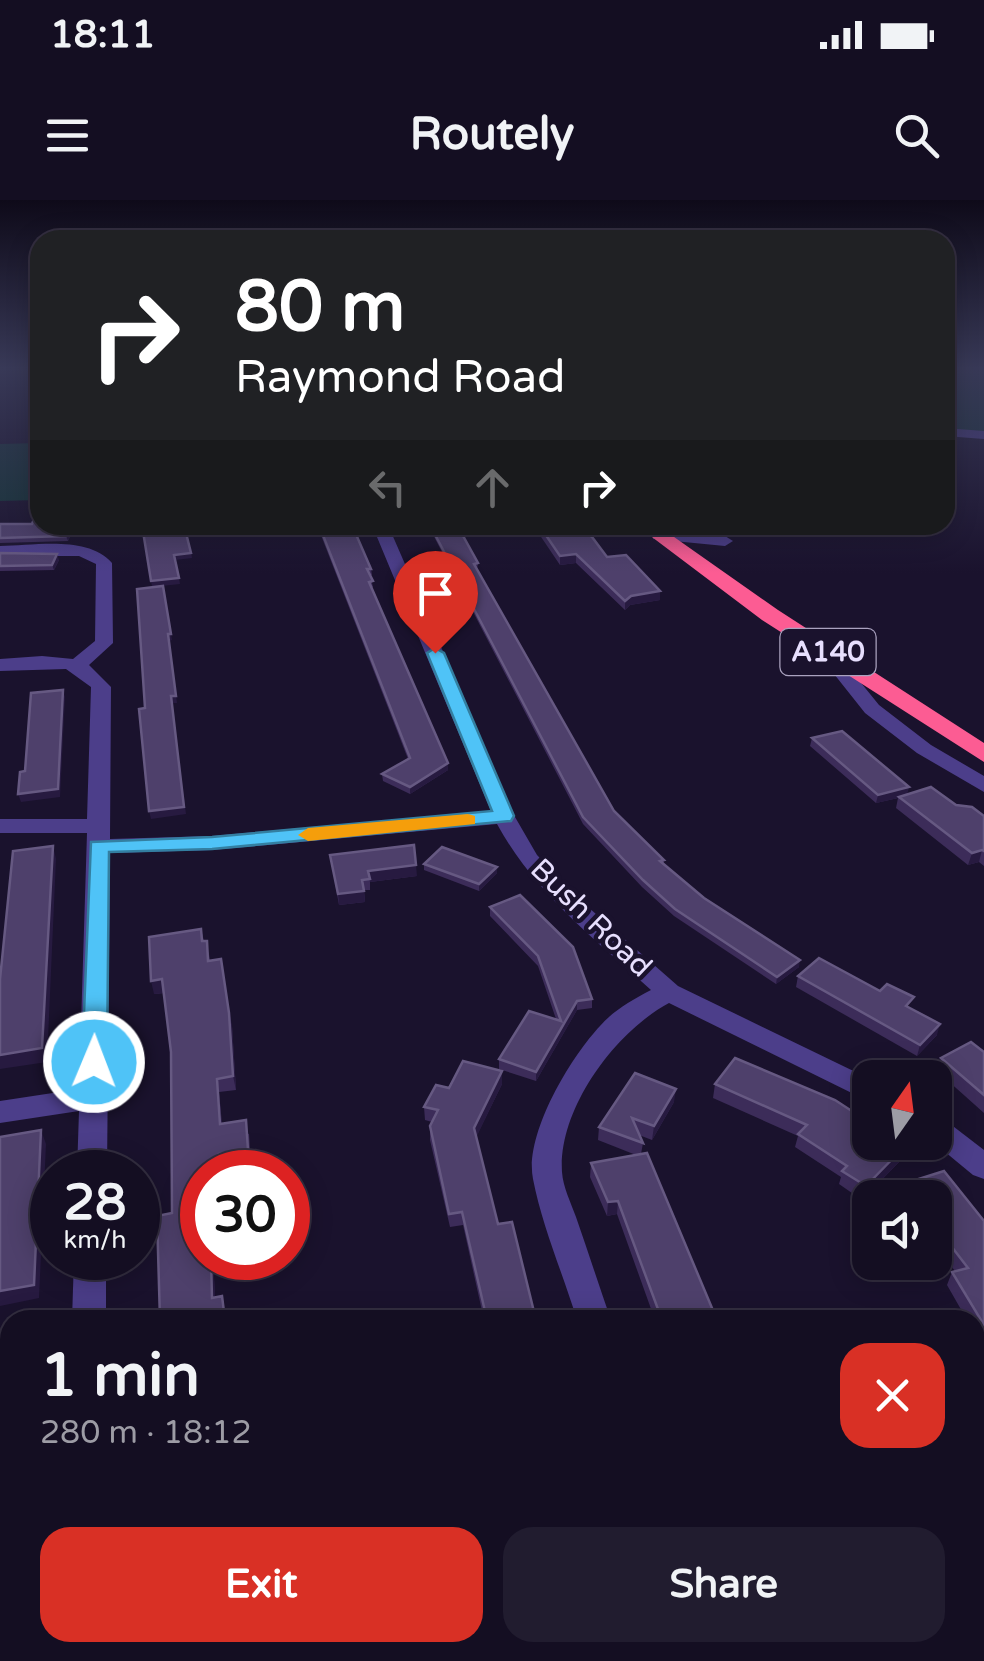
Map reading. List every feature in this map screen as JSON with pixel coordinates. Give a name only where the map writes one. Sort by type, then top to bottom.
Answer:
[{"type":"highway","name":"A140","points":[[658,535],[824,650],[984,754]]},
{"type":"street","name":"Bush Road","points":[[384,535],[504,816],[527,858],[571,906],[668,992],[852,1082]]},
{"type":"street","points":[[688,558],[707,545],[730,540],[691,535]]},
{"type":"street","points":[[0,551],[79,551],[92,553],[104,563],[104,643],[77,666]]},
{"type":"street","points":[[824,650],[872,708],[924,750],[984,785]]},
{"type":"street","points":[[0,665],[37,662],[77,666],[90,670],[101,687],[93,1150]]},
{"type":"street","points":[[0,826],[212,843],[504,816]]},
{"type":"street","points":[[591,1310],[547,1176],[548,1138],[581,1073],[609,1033],[638,1008],[668,992]]},
{"type":"street","points":[[0,1112],[94,1098]]},
{"type":"street","points":[[952,1142],[984,1167]]},
{"type":"street","points":[[89,1310],[90,1280]]},
{"type":"green space","points":[[30,443],[30,500],[0,501],[0,444]]},
{"type":"building","points":[[0,524],[30,524],[30,535],[67,535],[0,538]]},
{"type":"building","points":[[144,535],[186,535],[191,553],[174,555],[179,578],[151,581]]},
{"type":"building","points":[[323,535],[356,535],[371,569],[367,569],[373,581],[369,582],[448,763],[410,787],[382,774],[410,758]]},
{"type":"building","points":[[435,535],[463,535],[478,563],[474,564],[614,811],[664,860],[660,861],[704,898],[800,960],[777,977],[675,909],[583,817]]},
{"type":"building","points":[[546,535],[589,535],[607,557],[626,555],[660,591],[631,596],[625,601],[576,554],[560,556]]},
{"type":"building","points":[[0,553],[57,554],[52,565],[0,566]]},
{"type":"building","points":[[163,586],[171,634],[176,696],[171,696],[184,807],[149,811],[139,709],[145,708],[137,589]]},
{"type":"building","points":[[63,690],[58,789],[18,794],[20,772],[25,771],[31,693]]},
{"type":"building","points":[[842,731],[909,787],[878,795],[812,738]]},
{"type":"building","points":[[931,787],[956,805],[972,807],[984,816],[984,851],[972,853],[899,797]]},
{"type":"building","points":[[414,845],[416,865],[368,871],[370,879],[362,880],[364,891],[338,894],[330,855]]},
{"type":"building","points":[[53,846],[42,1048],[0,1055],[0,979],[13,851]]},
{"type":"building","points":[[442,847],[497,867],[479,884],[424,864]]},
{"type":"building","points":[[520,895],[573,947],[592,999],[577,1001],[536,1072],[499,1059],[529,1011],[561,1021],[538,956],[490,907]]},
{"type":"building","points":[[201,929],[202,941],[207,941],[208,961],[221,959],[233,1076],[217,1079],[220,1124],[246,1120],[248,1150],[180,1150],[180,1280],[212,1280],[212,1298],[222,1296],[224,1310],[160,1310],[160,1215],[172,1213],[171,1052],[162,979],[151,981],[149,937]]},
{"type":"building","points":[[819,958],[880,991],[887,984],[914,997],[906,1006],[940,1024],[920,1045],[798,976]]},
{"type":"building","points":[[971,1042],[984,1052],[984,1095],[952,1067],[952,1060],[941,1058]]},
{"type":"building","points":[[735,1058],[835,1100],[852,1111],[852,1160],[891,1160],[872,1180],[856,1180],[842,1171],[847,1166],[798,1134],[807,1125],[715,1084]]},
{"type":"building","points":[[463,1061],[502,1071],[474,1128],[498,1224],[512,1222],[534,1310],[485,1310],[462,1212],[449,1214],[430,1126],[438,1110],[424,1107],[436,1085],[449,1088]]},
{"type":"building","points":[[635,1073],[676,1089],[654,1126],[632,1118],[643,1143],[599,1127]]},
{"type":"building","points":[[41,1130],[40,1150],[30,1150],[30,1280],[34,1280],[34,1285],[0,1291],[0,1137]]},
{"type":"building","points":[[647,1153],[713,1310],[658,1310],[618,1201],[608,1202],[591,1163]]},
{"type":"building","points":[[944,1171],[951,1180],[916,1180]]},
{"type":"building","points":[[952,1181],[984,1221],[984,1310],[975,1310],[952,1272],[968,1268],[952,1247]]},
{"type":"slow traffic","points":[[308,835],[468,820]]},
{"type":"route","points":[[94,1062],[98,846],[212,843],[504,816],[484,760],[435,653]]}]
